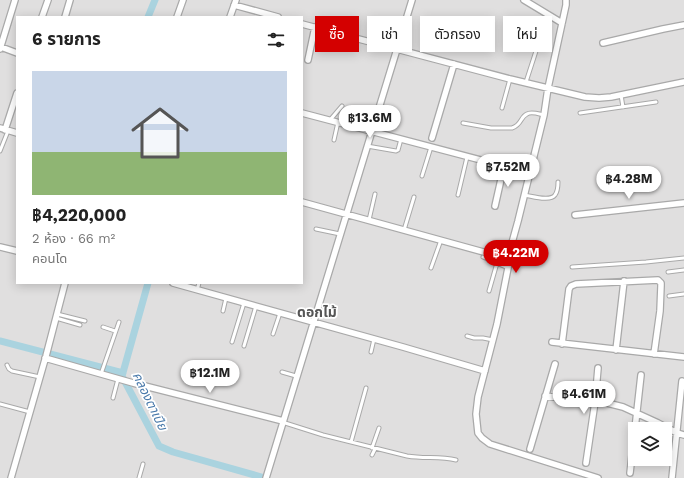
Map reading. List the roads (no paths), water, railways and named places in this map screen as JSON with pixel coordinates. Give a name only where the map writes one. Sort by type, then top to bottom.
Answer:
[{"type":"street","points":[[15,0],[0,48],[16,53]]},
{"type":"street","points":[[42,16],[48,0]]},
{"type":"street","points":[[65,16],[70,0]]},
{"type":"street","points":[[177,16],[183,0]]},
{"type":"street","points":[[407,16],[412,0]]},
{"type":"street","points":[[524,0],[562,24]]},
{"type":"street","points":[[566,0],[544,115],[510,250],[508,268],[493,340],[478,397],[476,414],[478,433],[490,444],[598,478]]},
{"type":"street","points":[[230,16],[235,2],[275,16]]},
{"type":"street","points":[[303,24],[315,27],[308,60]]},
{"type":"street","points":[[603,43],[684,25]]},
{"type":"street","points":[[266,478],[396,52]]},
{"type":"street","points":[[411,52],[510,79],[585,97],[599,98],[621,95],[684,82]]},
{"type":"street","points":[[432,138],[454,64]]},
{"type":"street","points":[[16,96],[4,130],[16,133]]},
{"type":"street","points":[[303,113],[530,173]]},
{"type":"street","points":[[495,206],[504,166]]},
{"type":"street","points":[[303,202],[509,259]]},
{"type":"street","points":[[575,215],[684,203]]},
{"type":"street","points":[[0,247],[16,251]]},
{"type":"street","points":[[562,344],[569,289],[571,286],[576,284],[658,280],[661,283],[660,311],[654,354]]},
{"type":"street","points":[[616,350],[624,281]]},
{"type":"street","points":[[11,478],[46,357],[64,284]]},
{"type":"street","points":[[176,284],[485,371]]},
{"type":"street","points":[[552,342],[684,357]]},
{"type":"street","points":[[46,357],[102,372],[133,383],[282,422]]},
{"type":"street","points":[[530,449],[555,364]]},
{"type":"street","points":[[586,463],[595,402],[598,368]]},
{"type":"street","points":[[630,473],[641,375]]},
{"type":"street","points":[[672,478],[682,381]]},
{"type":"street","points":[[545,396],[623,407],[684,435]]},
{"type":"lane","points":[[526,82],[536,52]]},
{"type":"lane","points":[[502,108],[510,79]]},
{"type":"lane","points":[[621,95],[623,106]]},
{"type":"lane","points":[[580,113],[656,102]]},
{"type":"lane","points":[[330,120],[342,106]]},
{"type":"lane","points":[[463,123],[491,128],[512,128],[516,127],[526,114],[531,113],[544,115]]},
{"type":"lane","points":[[334,140],[338,122]]},
{"type":"lane","points":[[0,151],[4,130]]},
{"type":"lane","points":[[367,146],[396,151],[398,150],[401,139]]},
{"type":"lane","points":[[422,176],[431,147]]},
{"type":"lane","points":[[458,195],[467,157]]},
{"type":"lane","points":[[524,195],[547,199],[552,198],[557,193],[558,182]]},
{"type":"lane","points":[[369,220],[375,194]]},
{"type":"lane","points":[[404,230],[414,197]]},
{"type":"lane","points":[[316,229],[340,234]]},
{"type":"lane","points":[[431,268],[441,240]]},
{"type":"lane","points":[[483,257],[508,268]]},
{"type":"lane","points":[[572,267],[684,258]]},
{"type":"lane","points":[[489,291],[497,263]]},
{"type":"lane","points":[[668,272],[684,270]]},
{"type":"lane","points":[[197,290],[199,284]]},
{"type":"lane","points":[[668,296],[684,294]]},
{"type":"lane","points":[[223,311],[226,298]]},
{"type":"lane","points":[[232,342],[244,303]]},
{"type":"lane","points":[[244,346],[256,306]]},
{"type":"lane","points":[[273,334],[280,313]]},
{"type":"lane","points":[[57,316],[85,321]]},
{"type":"lane","points":[[57,316],[80,325]]},
{"type":"lane","points":[[102,372],[119,322]]},
{"type":"lane","points":[[103,327],[115,331]]},
{"type":"lane","points":[[467,336],[493,340]]},
{"type":"lane","points":[[371,352],[374,339]]},
{"type":"lane","points":[[7,365],[12,371],[40,377]]},
{"type":"lane","points":[[282,372],[296,376]]},
{"type":"lane","points":[[113,398],[121,379]]},
{"type":"lane","points":[[351,442],[366,388]]},
{"type":"lane","points":[[0,404],[30,412]]},
{"type":"lane","points":[[282,422],[351,442],[418,458],[445,457],[456,460]]},
{"type":"lane","points":[[372,455],[379,428]]},
{"type":"lane","points":[[139,478],[143,464]]},
{"type":"waterway","name":"คลองตาเปีย","points":[[148,16],[155,0]]},
{"type":"waterway","name":"คลองตาเปีย","points":[[148,284],[122,376],[159,446],[173,452],[265,478]]},
{"type":"waterway","points":[[0,341],[123,373]]},
{"type":"district","name":"ดอกไม้","points":[[317,312]]}]
